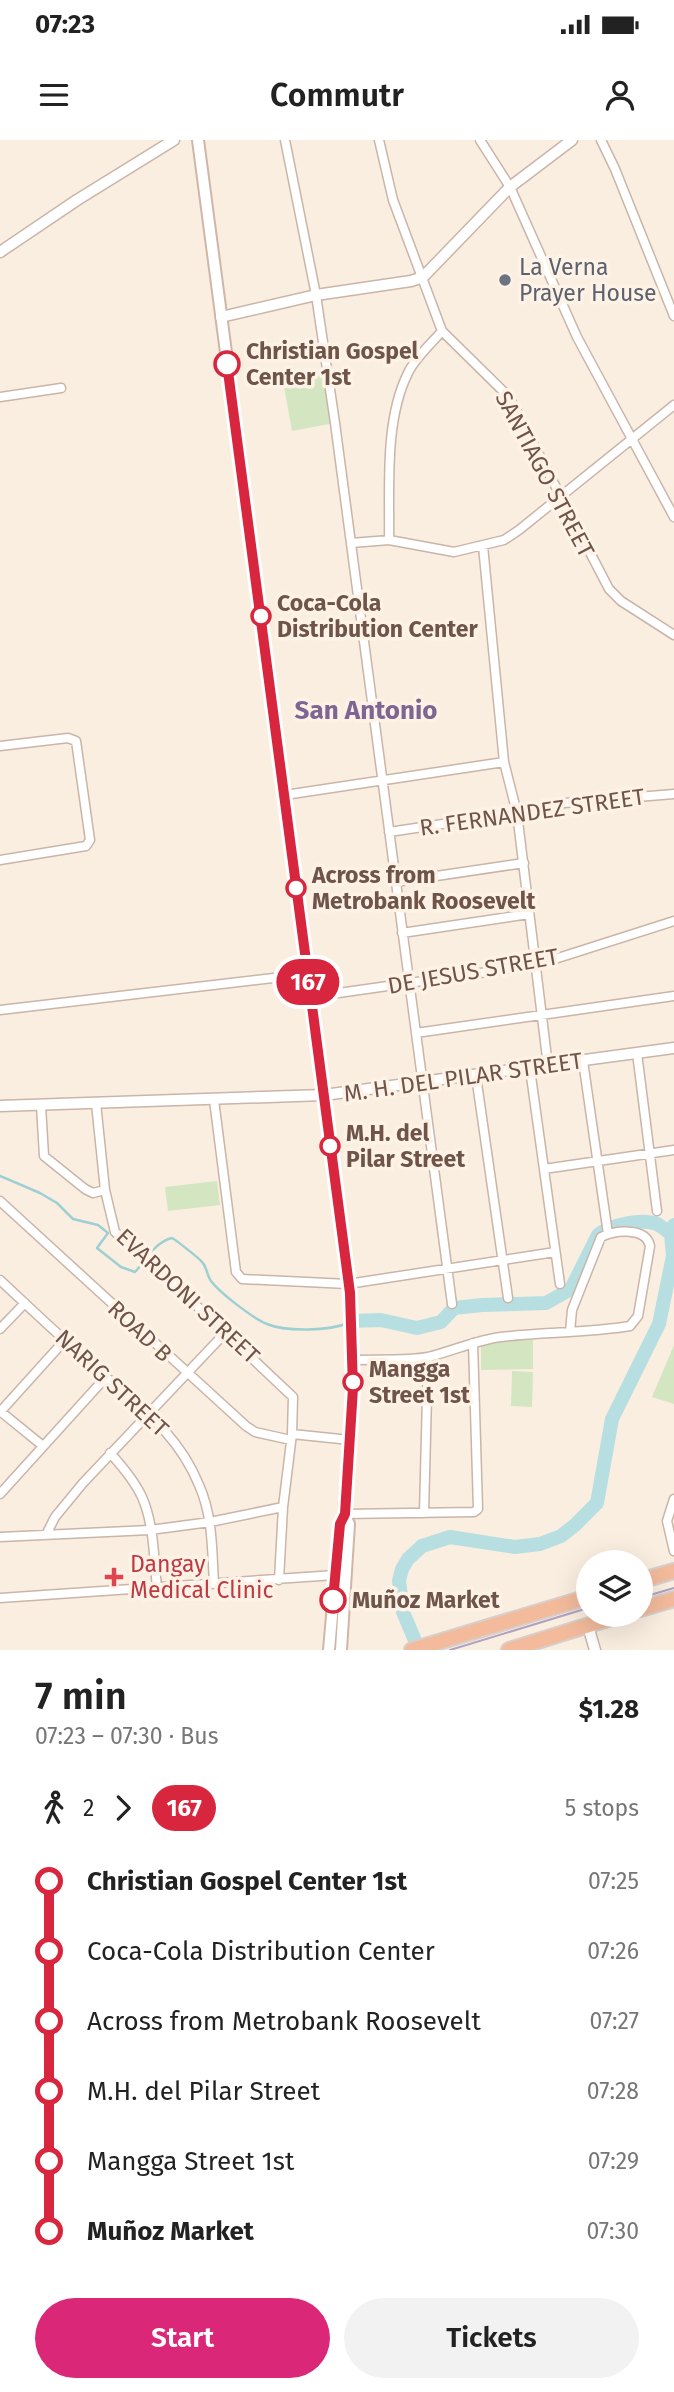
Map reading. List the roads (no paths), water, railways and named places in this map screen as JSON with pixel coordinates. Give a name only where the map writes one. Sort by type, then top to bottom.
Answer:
[{"type":"highway","points":[[653,1577],[674,1571]]},
{"type":"highway","points":[[653,1605],[674,1599]]},
{"type":"highway","points":[[412,1650],[576,1601]]},
{"type":"highway","points":[[509,1650],[585,1627]]},
{"type":"main road","points":[[198,140],[348,1284],[353,1360],[350,1440],[345,1514],[340,1524],[329,1650]]},
{"type":"main road","points":[[341,1650],[349,1524],[345,1514]]},
{"type":"street","points":[[0,252],[174,140]]},
{"type":"street","points":[[285,140],[316,295],[452,1304]]},
{"type":"street","name":"SANTIAGO STREET","points":[[379,140],[390,192],[442,331],[509,397],[609,589],[621,601],[674,635]]},
{"type":"street","points":[[480,140],[510,187],[577,337],[674,517]]},
{"type":"street","points":[[221,317],[316,295],[423,277],[510,187],[572,140]]},
{"type":"street","points":[[601,140],[674,316]]},
{"type":"street","points":[[389,540],[390,452],[397,410],[409,371],[442,331]]},
{"type":"street","points":[[0,397],[61,388]]},
{"type":"street","points":[[351,543],[389,540],[454,552],[511,536],[674,405]]},
{"type":"street","points":[[483,546],[504,762],[517,813],[548,1066]]},
{"type":"street","points":[[0,746],[68,738],[76,741],[89,844],[0,860]]},
{"type":"street","points":[[285,795],[504,762]]},
{"type":"street","name":"R. FERNANDEZ STREET","points":[[389,832],[517,813],[564,803],[674,794]]},
{"type":"street","points":[[396,882],[524,863]]},
{"type":"street","points":[[402,933],[529,914]]},
{"type":"street","name":"DE JESUS STREET","points":[[310,997],[536,965],[674,921]]},
{"type":"street","points":[[0,1010],[307,974]]},
{"type":"street","points":[[416,1033],[674,996]]},
{"type":"street","name":"M. H. DEL PILAR STREET","points":[[0,1106],[324,1096],[674,1048]]},
{"type":"street","points":[[637,1054],[657,1210]]},
{"type":"street","points":[[570,1332],[572,1310],[597,1243],[607,1229],[583,1061]]},
{"type":"street","points":[[530,1069],[560,1284]]},
{"type":"street","points":[[476,1076],[508,1298]]},
{"type":"street","points":[[214,1100],[238,1277],[247,1280],[348,1284],[555,1252]]},
{"type":"street","name":"EVARDONI STREET","points":[[96,1104],[114,1232],[146,1258],[293,1397],[279,1580]]},
{"type":"street","points":[[41,1106],[44,1156],[85,1189],[93,1193],[106,1190]]},
{"type":"street","points":[[544,1169],[674,1150]]},
{"type":"street","name":"ROAD B","points":[[0,1201],[186,1373],[255,1432],[350,1440]]},
{"type":"street","points":[[353,1360],[428,1357],[500,1337],[630,1326],[638,1316],[649,1239],[643,1234],[607,1229]]},
{"type":"street","name":"NARIG STREET","points":[[0,1280],[106,1377],[149,1412],[173,1439],[199,1484],[210,1522],[214,1584]]},
{"type":"street","points":[[0,1329],[25,1303]]},
{"type":"street","points":[[46,1535],[65,1504],[110,1453],[226,1332]]},
{"type":"street","points":[[43,1446],[0,1411],[65,1340]]},
{"type":"street","points":[[345,1514],[474,1512],[478,1509],[473,1343]]},
{"type":"street","points":[[424,1513],[428,1357]]},
{"type":"street","points":[[0,1494],[106,1377]]},
{"type":"street","points":[[110,1453],[138,1489],[147,1511],[157,1588]]},
{"type":"street","points":[[674,1499],[667,1521],[674,1551]]},
{"type":"street","points":[[0,1537],[150,1530],[210,1522],[283,1507]]},
{"type":"street","points":[[0,1598],[335,1575]]},
{"type":"street","points":[[588,1627],[595,1650]]},
{"type":"waterway","points":[[0,1176],[57,1203],[73,1219],[98,1225],[108,1233],[97,1248],[121,1267],[135,1272],[156,1247],[172,1238],[202,1262],[211,1281],[222,1292],[267,1324],[308,1330],[348,1323]]},
{"type":"waterway","points":[[351,1321],[381,1320],[417,1328],[441,1322],[454,1308],[546,1303],[571,1289],[598,1235],[603,1231],[626,1224],[651,1222],[671,1234]]},
{"type":"waterway","points":[[419,1650],[403,1612],[399,1581],[408,1559],[422,1546],[450,1537],[515,1547],[540,1544],[561,1536],[597,1503],[612,1419],[659,1324],[673,1256],[671,1234],[674,1225]]},
{"type":"tram line","points":[[653,1594],[674,1588]]},
{"type":"tram line","points":[[450,1650],[576,1612]]},
{"type":"place","name":"La Verna Prayer House","points":[[505,280]]},
{"type":"place","name":"Christian Gospel Center 1st","points":[[227,364]]},
{"type":"place","name":"Coca-Cola Distribution Center","points":[[261,616]]},
{"type":"place","name":"Across from Metrobank Roosevelt","points":[[296,888]]},
{"type":"place","name":"M.H. del Pilar Street","points":[[330,1146]]},
{"type":"place","name":"Mangga Street 1st","points":[[353,1382]]},
{"type":"place","name":"Dangay Medical Clinic","points":[[114,1577]]},
{"type":"place","name":"Muñoz Market","points":[[333,1600]]},
{"type":"district","name":"San Antonio","points":[[366,710]]}]
